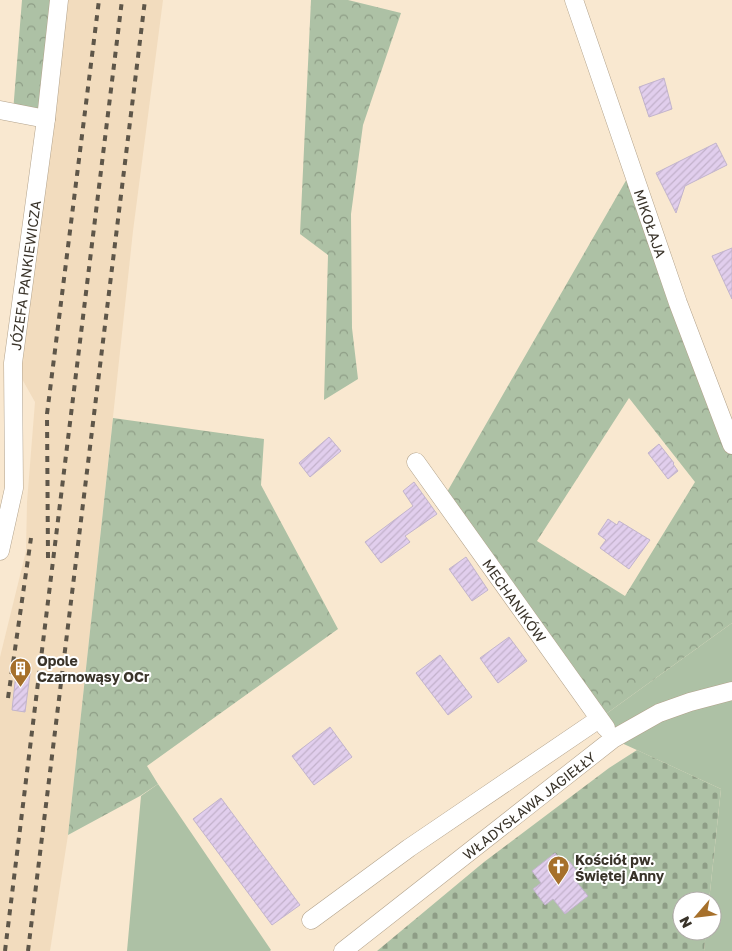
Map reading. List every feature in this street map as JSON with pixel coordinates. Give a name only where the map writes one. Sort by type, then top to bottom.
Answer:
[{"type":"street","name":"JÓZEFA PANKIEWICZA","points":[[0,551],[7,486],[13,363],[60,0]]},
{"type":"street","name":"MIKOŁAJA","points":[[574,0],[678,303],[732,445]]},
{"type":"street","points":[[0,110],[46,119]]},
{"type":"street","name":"MECHANIKÓW","points":[[416,462],[613,739]]},
{"type":"street","name":"WŁADYSŁAWA JAGIEŁŁY","points":[[343,951],[613,739],[659,713],[690,702],[732,691]]},
{"type":"street","points":[[311,920],[409,848],[599,719]]},
{"type":"shaded area","points":[[59,0],[163,0],[133,231],[68,835],[50,951],[0,951],[0,657],[26,551],[27,502],[35,402],[13,363]]},
{"type":"green space","points":[[22,0],[59,0],[46,119],[13,112]]},
{"type":"green space","points":[[311,0],[348,0],[401,13],[363,125],[351,214],[352,328],[358,379],[324,400],[328,255],[300,234]]},
{"type":"green space","points":[[632,170],[732,445],[732,623],[599,719],[443,499]],"holes":[[[629,398],[695,482],[625,596],[537,541]]]},
{"type":"green space","points":[[113,418],[264,439],[261,485],[338,629],[147,766],[158,784],[140,796],[68,835]]},
{"type":"green space","points":[[732,623],[732,951],[704,951],[705,941],[722,941],[722,891],[710,891],[721,789],[613,739],[599,719]]},
{"type":"green space","points":[[637,750],[721,789],[710,891],[672,891],[672,941],[705,941],[704,951],[377,951],[484,862],[609,768]]},
{"type":"green space","points":[[158,784],[270,951],[127,951],[141,796]]},
{"type":"building","points":[[664,78],[672,109],[649,117],[639,87]]},
{"type":"building","points":[[716,143],[727,165],[685,186],[676,213],[656,173]]},
{"type":"building","points":[[732,248],[732,299],[712,256]]},
{"type":"building","points":[[329,437],[341,451],[310,477],[299,463]]},
{"type":"building","points":[[659,444],[678,471],[668,479],[648,453]]},
{"type":"building","points":[[414,482],[437,514],[405,536],[410,542],[381,563],[365,542],[413,506],[403,491]]},
{"type":"building","points":[[608,519],[617,525],[619,521],[650,540],[629,569],[600,548],[606,540],[598,534]]},
{"type":"building","points":[[466,557],[488,590],[472,601],[449,569]]},
{"type":"building","points":[[509,637],[527,661],[498,683],[480,658]]},
{"type":"building","points":[[440,655],[472,697],[448,715],[416,673]]},
{"type":"building","name":"Opole Czarnowąsy OCr","points":[[17,664],[31,666],[25,712],[12,710]]},
{"type":"building","points":[[330,727],[352,757],[314,785],[292,756]]},
{"type":"building","points":[[221,798],[300,905],[272,925],[193,819]]},
{"type":"building","name":"Kościół pw. Świętej Anny","points":[[555,853],[564,865],[569,861],[581,876],[575,880],[588,896],[565,914],[553,899],[545,905],[533,889],[541,883],[532,871]]},
{"type":"railway","points":[[48,558],[47,414],[99,0]]},
{"type":"railway","points":[[5,951],[122,0]]},
{"type":"railway","points":[[28,951],[145,0]]},
{"type":"railway","points":[[8,698],[31,538]]},
{"type":"place","name":"Opole Czarnowąsy OCr","points":[[21,687]]},
{"type":"place","name":"Kościół pw. Świętej Anny","points":[[559,886]]}]
